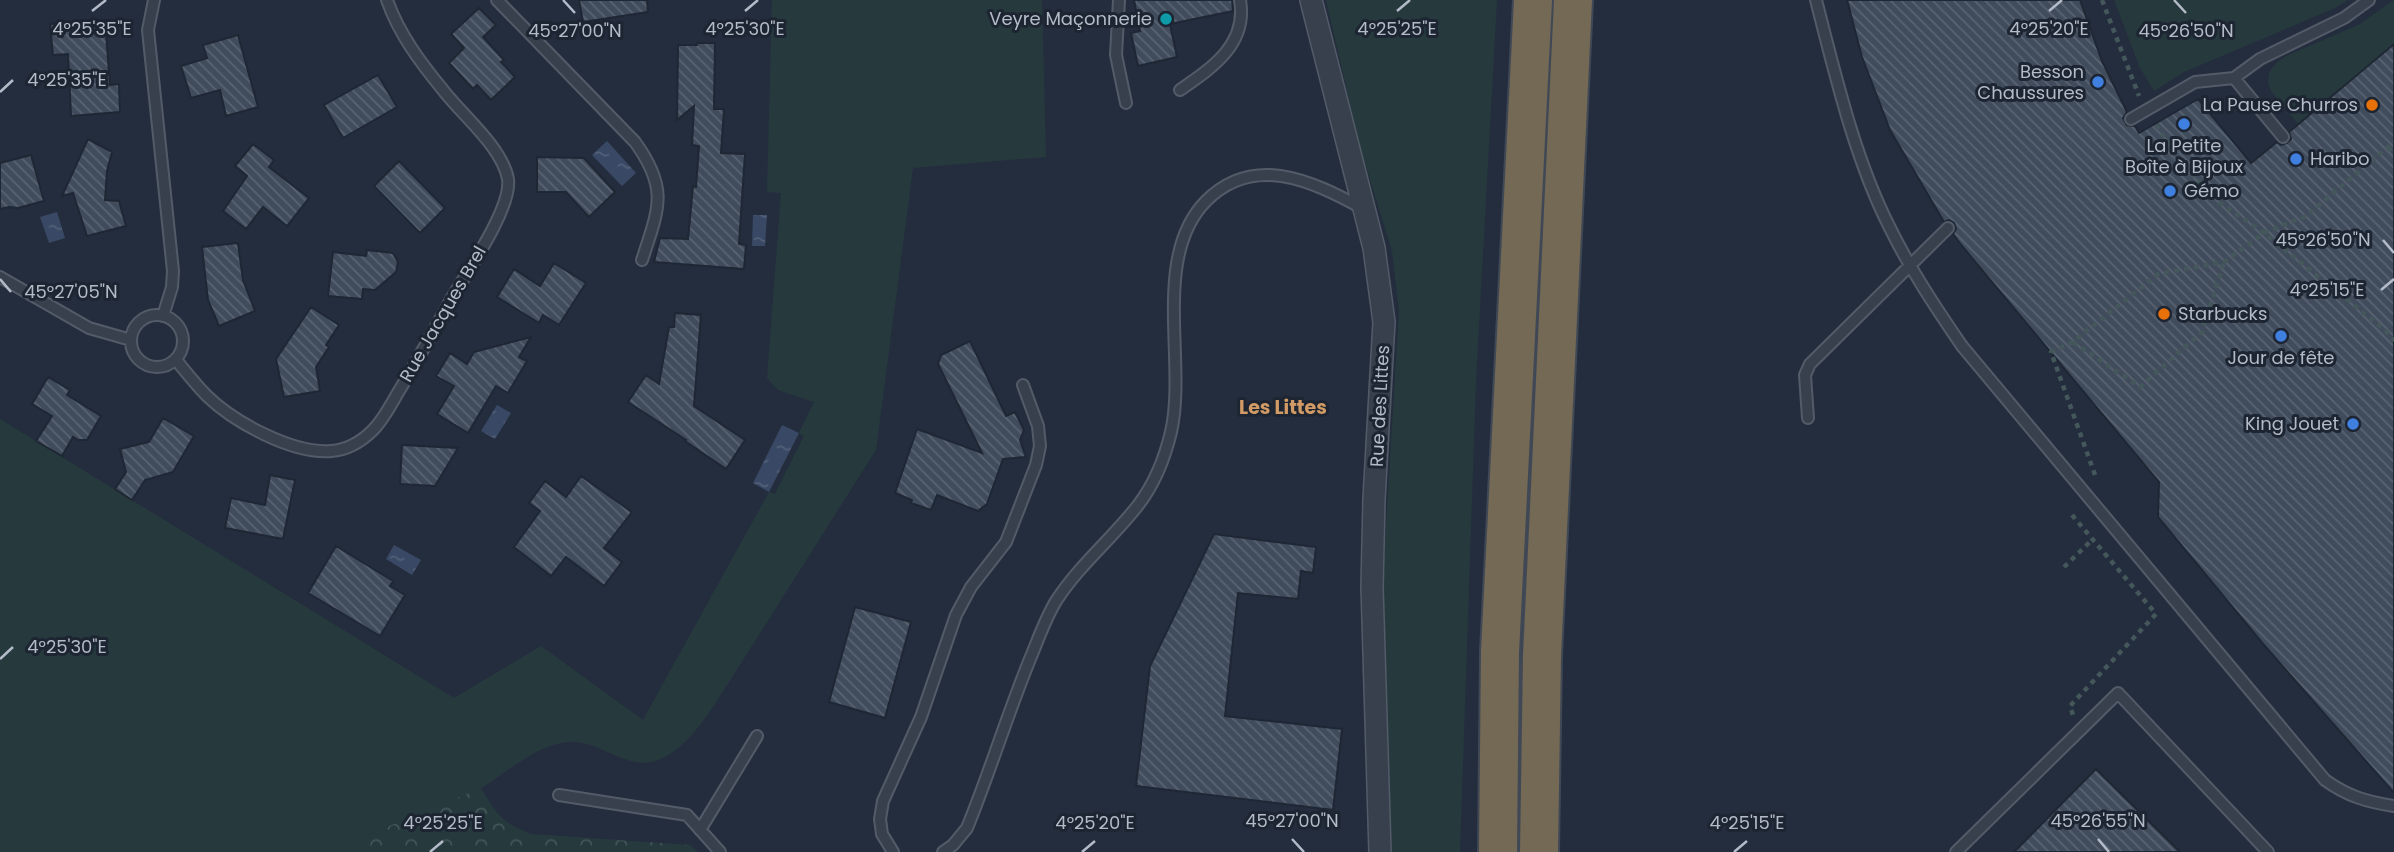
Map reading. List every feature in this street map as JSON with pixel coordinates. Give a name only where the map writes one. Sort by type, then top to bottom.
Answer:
[{"type":"highway","points":[[1498,852],[1500,652],[1534,0]]},
{"type":"highway","points":[[1539,852],[1543,642],[1573,0]]},
{"type":"street","name":"Rue des Littes","points":[[1311,0],[1374,248],[1384,321],[1372,587],[1380,852]]},
{"type":"lane","points":[[154,0],[148,30],[173,271],[172,287],[163,316]]},
{"type":"lane","name":"Rue Jacques Brel","points":[[176,360],[208,397],[245,424],[298,447],[330,452],[349,447],[374,429],[421,353],[495,224],[505,199],[508,181],[491,146],[444,91],[403,36],[387,0]]},
{"type":"lane","points":[[497,0],[635,142],[649,162],[657,179],[658,195],[656,212],[642,260]]},
{"type":"lane","points":[[1119,0],[1116,55],[1126,103]]},
{"type":"lane","points":[[1180,90],[1212,68],[1227,53],[1238,35],[1242,9],[1240,0]]},
{"type":"lane","points":[[1816,0],[1842,98],[1889,227],[1927,294],[1962,346],[2325,780],[2345,794],[2368,803],[2394,806]]},
{"type":"lane","points":[[2132,120],[2195,82],[2234,78],[2260,59],[2344,18],[2368,0]]},
{"type":"lane","points":[[2234,78],[2283,137]]},
{"type":"lane","points":[[943,852],[953,845],[967,828],[1017,692],[1055,603],[1072,579],[1141,502],[1158,471],[1171,431],[1175,387],[1173,301],[1178,256],[1192,223],[1205,202],[1224,187],[1245,178],[1268,173],[1295,178],[1328,190],[1364,209]]},
{"type":"lane","points":[[1808,418],[1805,375],[1810,365],[1948,228]]},
{"type":"lane","points":[[0,277],[89,328],[131,340]]},
{"type":"lane","points":[[163,316],[170,319],[181,331],[183,346],[176,360],[159,368],[151,367],[136,357],[131,340],[141,321],[148,317],[163,316]]},
{"type":"lane","points":[[893,852],[882,834],[880,819],[883,801],[920,717],[956,615],[971,587],[998,556],[1006,542],[1036,465],[1040,446],[1038,426],[1023,385]]},
{"type":"lane","points":[[1956,852],[2118,693],[2269,852]]},
{"type":"lane","points":[[700,830],[757,736]]},
{"type":"lane","points":[[559,795],[687,815],[720,852]]},
{"type":"path","points":[[2102,0],[2139,99]]},
{"type":"path","points":[[2152,118],[2178,158],[2214,200],[2264,233],[2386,331],[2394,341]]},
{"type":"path","points":[[2096,476],[2051,352],[2073,342],[2158,274],[2224,262],[2264,233],[2306,216],[2394,142]]},
{"type":"path","points":[[2388,147],[2394,154]]},
{"type":"path","points":[[2073,342],[2140,387],[2202,332],[2224,262]]},
{"type":"path","points":[[2072,514],[2156,614],[2070,706],[2077,733]]},
{"type":"path","points":[[2064,566],[2093,539]]},
{"type":"green space","points":[[772,0],[1042,0],[1046,157],[913,168],[876,450],[715,704],[690,737],[670,754],[646,763],[624,759],[579,742],[555,744],[533,754],[478,789],[360,838],[345,852],[0,852],[0,419],[454,698],[541,646],[643,720],[769,492],[775,494],[804,436],[799,433],[814,402],[778,390],[767,378],[781,193],[767,192]]},
{"type":"green space","points":[[1326,0],[1497,0],[1476,381],[1460,852],[1392,852],[1383,575],[1399,311],[1392,251],[1360,147]]},
{"type":"green space","points":[[2114,0],[2348,0],[2184,72],[2154,91],[2140,68]]},
{"type":"green space","points":[[2394,0],[2394,44],[2298,124],[2271,91],[2269,73],[2275,64],[2286,56],[2360,24]]},
{"type":"green space","points":[[481,788],[501,817],[531,834],[690,845],[698,852],[345,852],[360,838]]},
{"type":"water","points":[[607,141],[636,173],[622,186],[592,155]]},
{"type":"water","points":[[57,212],[65,238],[49,243],[40,217]]},
{"type":"water","points":[[753,215],[767,215],[765,246],[752,246]]},
{"type":"water","points":[[497,405],[511,413],[495,439],[481,431]]},
{"type":"water","points":[[782,425],[799,433],[769,492],[753,483]]},
{"type":"water","points":[[394,545],[421,560],[412,575],[386,559]]},
{"type":"building","points":[[579,0],[647,0],[648,12],[583,22]]},
{"type":"building","points":[[1134,0],[1232,0],[1233,11],[1170,24],[1177,57],[1138,66],[1131,33],[1140,31]]},
{"type":"building","points":[[1847,0],[2080,0],[2102,61],[2127,112],[2123,118],[2127,125],[2135,126],[2139,133],[2198,99],[2251,163],[2277,142],[2281,145],[2287,143],[2291,139],[2289,132],[2394,44],[2394,793],[2264,645],[2158,517],[2159,482],[1962,246],[1953,234],[1956,229],[1954,223],[1949,220],[1944,222],[1890,130],[1862,57]]},
{"type":"building","points":[[479,8],[496,25],[483,37],[515,77],[491,100],[477,85],[473,89],[449,63],[464,48],[451,34]]},
{"type":"building","points":[[105,20],[110,85],[119,84],[120,112],[71,116],[68,54],[53,55],[50,24]]},
{"type":"building","points":[[238,35],[258,107],[226,116],[220,90],[191,98],[181,66],[207,58],[203,45]]},
{"type":"building","points":[[715,43],[714,109],[724,109],[721,153],[745,154],[739,244],[746,245],[744,269],[654,262],[660,238],[688,239],[699,146],[692,145],[694,106],[677,120],[678,45]]},
{"type":"building","points":[[378,75],[397,107],[343,138],[324,105]]},
{"type":"building","points":[[88,139],[112,152],[107,171],[105,200],[119,201],[126,226],[87,236],[73,193],[62,196]]},
{"type":"building","points":[[253,144],[274,160],[269,167],[309,198],[287,226],[263,207],[246,229],[223,211],[247,176],[235,166]]},
{"type":"building","points":[[31,155],[44,201],[18,208],[0,209],[0,163]]},
{"type":"building","points":[[537,157],[584,158],[615,192],[589,217],[566,192],[537,192]]},
{"type":"building","points":[[399,161],[445,208],[420,233],[374,186]]},
{"type":"building","points":[[238,243],[243,280],[255,311],[219,326],[208,300],[202,247]]},
{"type":"building","points":[[367,250],[393,253],[398,262],[396,272],[375,290],[363,289],[362,299],[328,296],[333,252],[366,256]]},
{"type":"building","points":[[554,263],[586,283],[559,325],[543,315],[539,323],[497,297],[514,269],[540,286]]},
{"type":"building","points":[[311,307],[339,325],[316,367],[320,391],[284,397],[276,359]]},
{"type":"building","points":[[675,313],[701,315],[694,406],[745,440],[726,469],[628,402],[646,375],[659,384],[669,327],[674,327]]},
{"type":"building","points":[[531,337],[519,357],[527,361],[508,393],[496,386],[468,433],[437,414],[454,386],[436,376],[450,353],[467,364],[474,352]]},
{"type":"building","points":[[970,341],[1006,416],[1015,412],[1024,430],[1020,440],[1026,457],[1003,459],[987,504],[978,511],[937,495],[931,510],[911,503],[912,500],[895,493],[917,429],[982,453],[938,364],[941,355]]},
{"type":"building","points":[[48,377],[70,390],[67,395],[101,416],[87,440],[73,437],[62,456],[36,441],[52,416],[32,404]]},
{"type":"building","points":[[163,418],[194,436],[173,472],[145,480],[132,500],[115,489],[126,472],[120,449],[149,442]]},
{"type":"building","points":[[402,445],[458,448],[435,486],[400,484]]},
{"type":"building","points":[[270,475],[295,480],[283,539],[225,528],[231,498],[265,505]]},
{"type":"building","points":[[581,476],[632,512],[604,548],[622,562],[604,586],[566,557],[551,576],[514,547],[540,511],[529,503],[545,481],[566,497]]},
{"type":"building","points":[[1214,534],[1316,547],[1313,573],[1301,571],[1298,599],[1238,593],[1225,716],[1342,729],[1333,810],[1136,786],[1150,666]]},
{"type":"building","points":[[336,546],[393,581],[390,586],[405,595],[380,636],[308,593]]},
{"type":"building","points":[[855,607],[911,622],[885,718],[829,702]]},
{"type":"building","points":[[2096,769],[2180,852],[2014,852]]},
{"type":"place","name":"Veyre Maçonnerie","points":[[1166,19]]},
{"type":"place","name":"Besson Chaussures","points":[[2098,82]]},
{"type":"place","name":"La Pause Churros","points":[[2372,105]]},
{"type":"place","name":"La Petite Boîte à Bijoux","points":[[2184,124]]},
{"type":"place","name":"Haribo","points":[[2296,159]]},
{"type":"place","name":"Gémo","points":[[2170,191]]},
{"type":"place","name":"Starbucks","points":[[2164,314]]},
{"type":"place","name":"Jour de fête","points":[[2281,336]]},
{"type":"place","name":"King Jouet","points":[[2353,424]]},
{"type":"district","name":"Les Littes","points":[[1283,407]]}]
